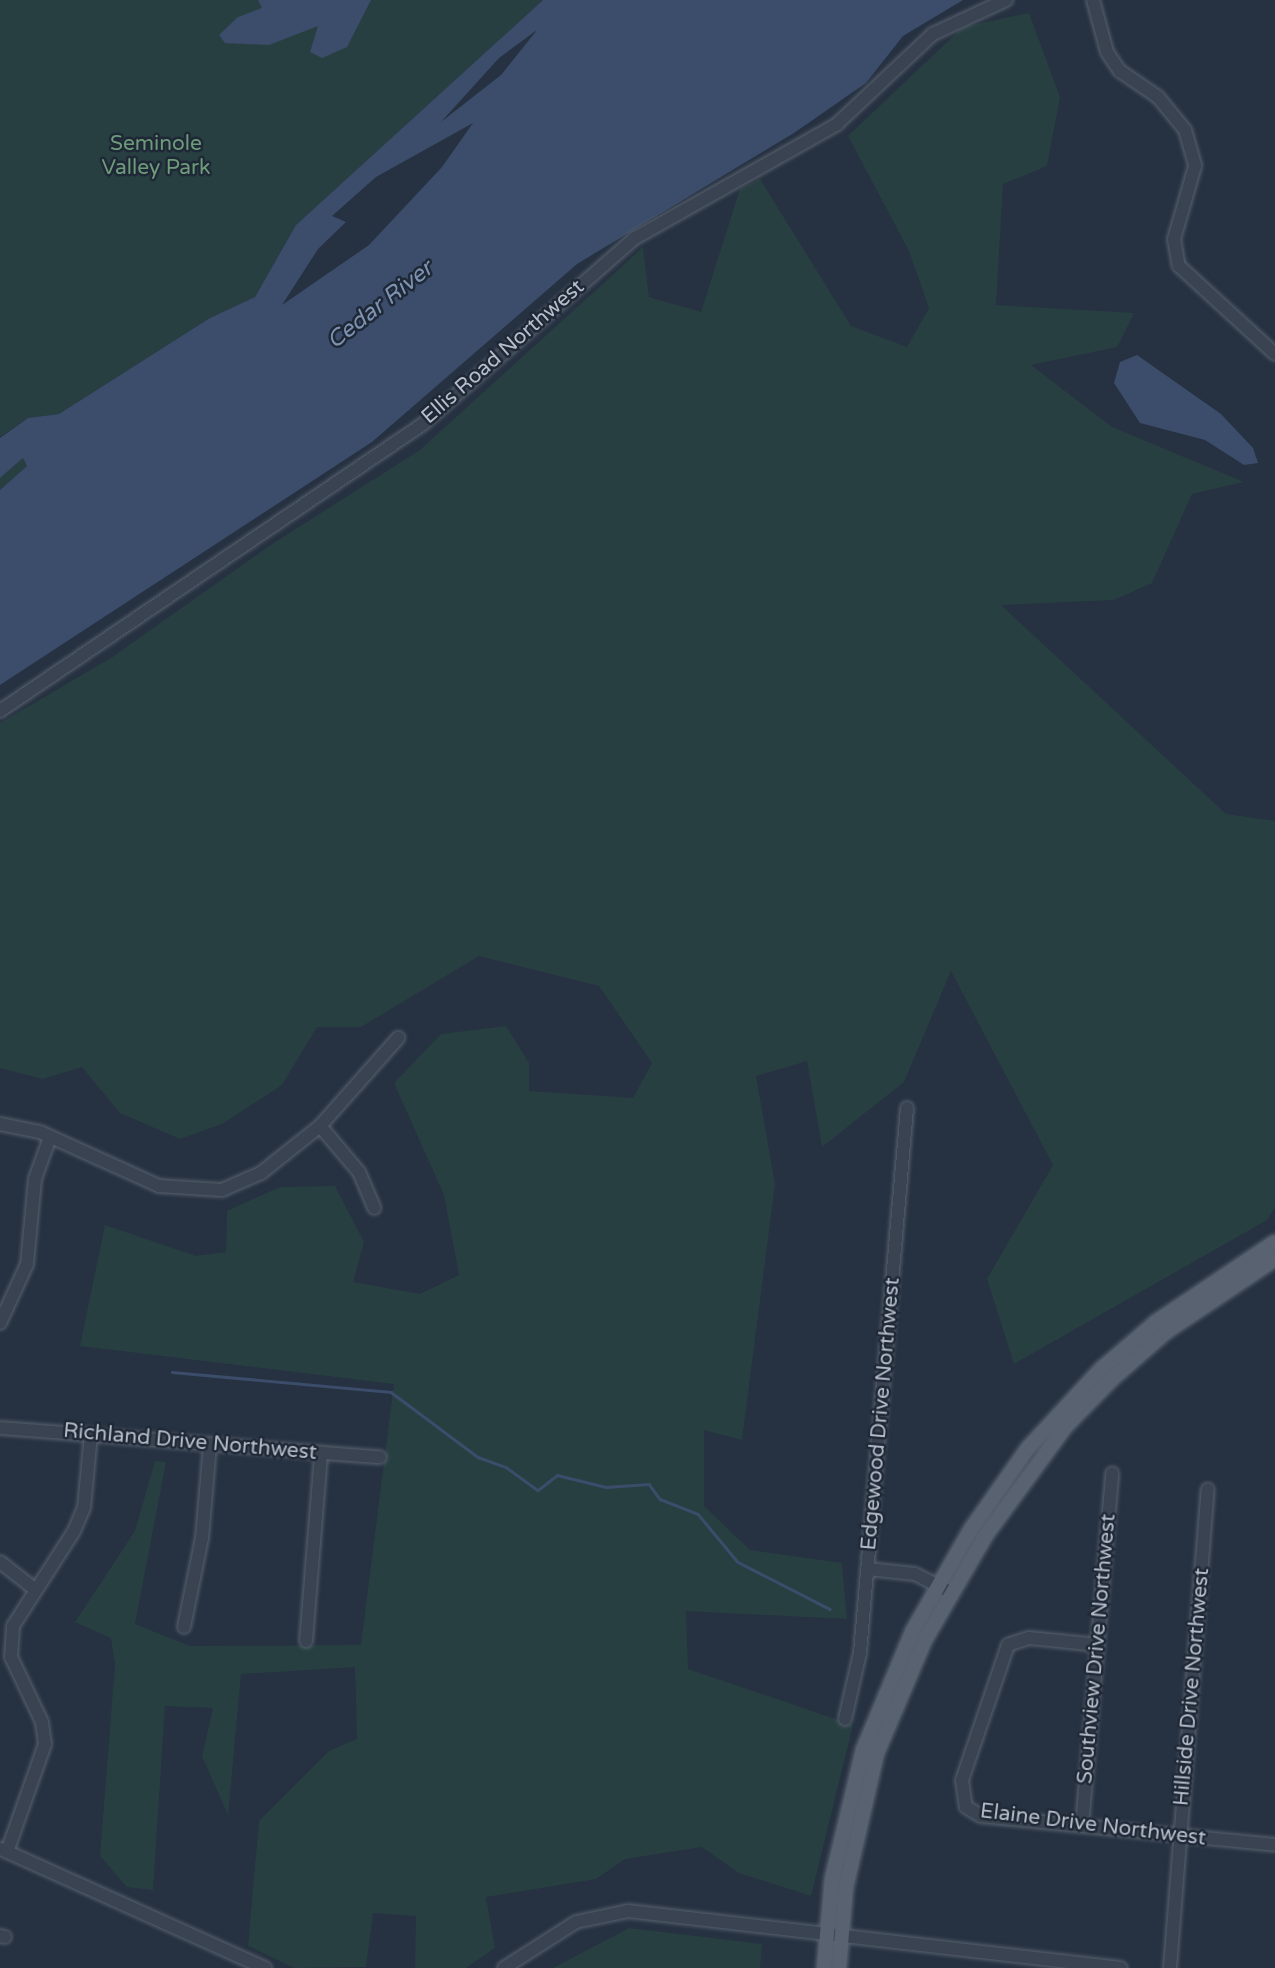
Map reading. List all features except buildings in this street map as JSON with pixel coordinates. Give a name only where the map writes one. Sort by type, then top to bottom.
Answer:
[{"type":"main road","points":[[946,1589],[1005,1479],[1077,1392],[1156,1322],[1275,1242]]},
{"type":"main road","points":[[824,1968],[833,1938],[843,1817],[863,1750],[886,1686],[946,1589],[1018,1486],[1081,1411],[1166,1332],[1275,1259]]},
{"type":"main road","points":[[833,1938],[839,1968]]},
{"type":"street","name":"Ellis Road Northwest","points":[[0,711],[423,424],[635,238],[837,124],[933,34],[1006,0]]},
{"type":"street","points":[[1093,0],[1107,52],[1119,71],[1158,97],[1185,130],[1195,166],[1174,239],[1179,266],[1275,354]]},
{"type":"street","points":[[0,1124],[50,1136],[159,1186],[195,1193],[248,1181],[320,1126],[398,1038]]},
{"type":"street","name":"Edgewood Drive Northwest","points":[[845,1719],[858,1673],[907,1108]]},
{"type":"street","points":[[320,1126],[359,1172],[374,1208]]},
{"type":"street","points":[[0,1323],[27,1264],[35,1179],[50,1136]]},
{"type":"street","name":"Richland Drive Northwest","points":[[0,1427],[380,1457]]},
{"type":"street","points":[[91,1434],[84,1508],[75,1531],[32,1587],[13,1626],[5,1658],[42,1722],[45,1744],[4,1851],[265,1968]]},
{"type":"street","points":[[184,1627],[202,1538],[210,1444]]},
{"type":"street","points":[[306,1641],[321,1452]]},
{"type":"street","name":"Southview Drive Northwest","points":[[1082,1826],[1112,1473]]},
{"type":"street","name":"Hillside Drive Northwest","points":[[1170,1968],[1208,1490]]},
{"type":"street","points":[[0,1562],[32,1587]]},
{"type":"street","points":[[868,1569],[915,1574],[946,1589]]},
{"type":"street","name":"Elaine Drive Northwest","points":[[1098,1644],[1029,1638],[1008,1645],[960,1787],[962,1802],[981,1816],[1275,1845]]},
{"type":"street","points":[[504,1968],[576,1922],[628,1911],[833,1938],[1121,1968]]},
{"type":"green space","name":"Seminole Valley Park","points":[[0,0],[543,0],[296,225],[255,297],[210,318],[59,414],[28,418],[0,437]]},
{"type":"green space","points":[[1029,13],[1060,97],[1047,166],[1003,184],[996,305],[1134,313],[1117,347],[1031,365],[1112,427],[1244,482],[1192,494],[1152,583],[1114,600],[1001,605],[1226,814],[1275,821],[1275,1207],[1267,1220],[1014,1364],[987,1279],[1053,1165],[951,971],[904,1082],[822,1147],[807,1061],[756,1076],[775,1184],[742,1440],[704,1430],[704,1506],[750,1550],[842,1563],[847,1619],[686,1611],[688,1669],[853,1725],[811,1896],[739,1873],[702,1847],[625,1859],[596,1879],[486,1897],[495,1948],[466,1968],[415,1968],[416,1916],[373,1913],[366,1967],[294,1968],[248,1946],[259,1821],[329,1751],[357,1739],[355,1667],[241,1674],[228,1815],[202,1756],[213,1708],[165,1706],[153,1890],[127,1887],[100,1856],[115,1665],[111,1638],[75,1622],[135,1531],[155,1461],[166,1462],[135,1624],[190,1646],[361,1645],[394,1384],[80,1346],[105,1225],[196,1256],[226,1252],[227,1211],[280,1187],[335,1186],[364,1242],[353,1282],[420,1294],[459,1275],[444,1195],[394,1083],[441,1034],[506,1026],[529,1063],[529,1091],[633,1098],[652,1063],[599,986],[479,956],[361,1027],[317,1027],[282,1085],[222,1124],[180,1139],[120,1113],[82,1067],[43,1079],[0,1068],[0,723],[111,658],[269,546],[420,450],[643,247],[649,297],[701,312],[740,189],[760,179],[851,326],[907,347],[929,308],[909,251],[848,136],[963,27]]},
{"type":"green space","points":[[23,458],[27,466],[0,490],[0,478]]},
{"type":"green space","points":[[629,1928],[762,1944],[760,1968],[553,1968]]},
{"type":"water","points":[[258,0],[371,0],[347,47],[322,58],[310,52],[318,26],[269,45],[225,43],[219,35],[238,17],[262,8]]},
{"type":"water","name":"Cedar River","points":[[543,0],[963,0],[903,36],[866,83],[794,133],[577,264],[372,442],[0,685],[0,490],[27,466],[23,458],[0,478],[0,438],[28,418],[59,414],[210,318],[255,297],[296,225]],"holes":[[[537,30],[501,75],[441,122],[499,58]],[[473,123],[442,167],[369,245],[282,305],[318,249],[346,222],[332,216],[376,177]]]},
{"type":"water","points":[[1137,355],[1221,414],[1253,448],[1258,463],[1244,465],[1205,440],[1140,423],[1114,383],[1120,362]]},
{"type":"waterway","points":[[172,1372],[391,1392],[478,1457],[506,1467],[538,1490],[557,1475],[606,1487],[649,1484],[660,1499],[698,1514],[738,1562],[830,1609]]}]
